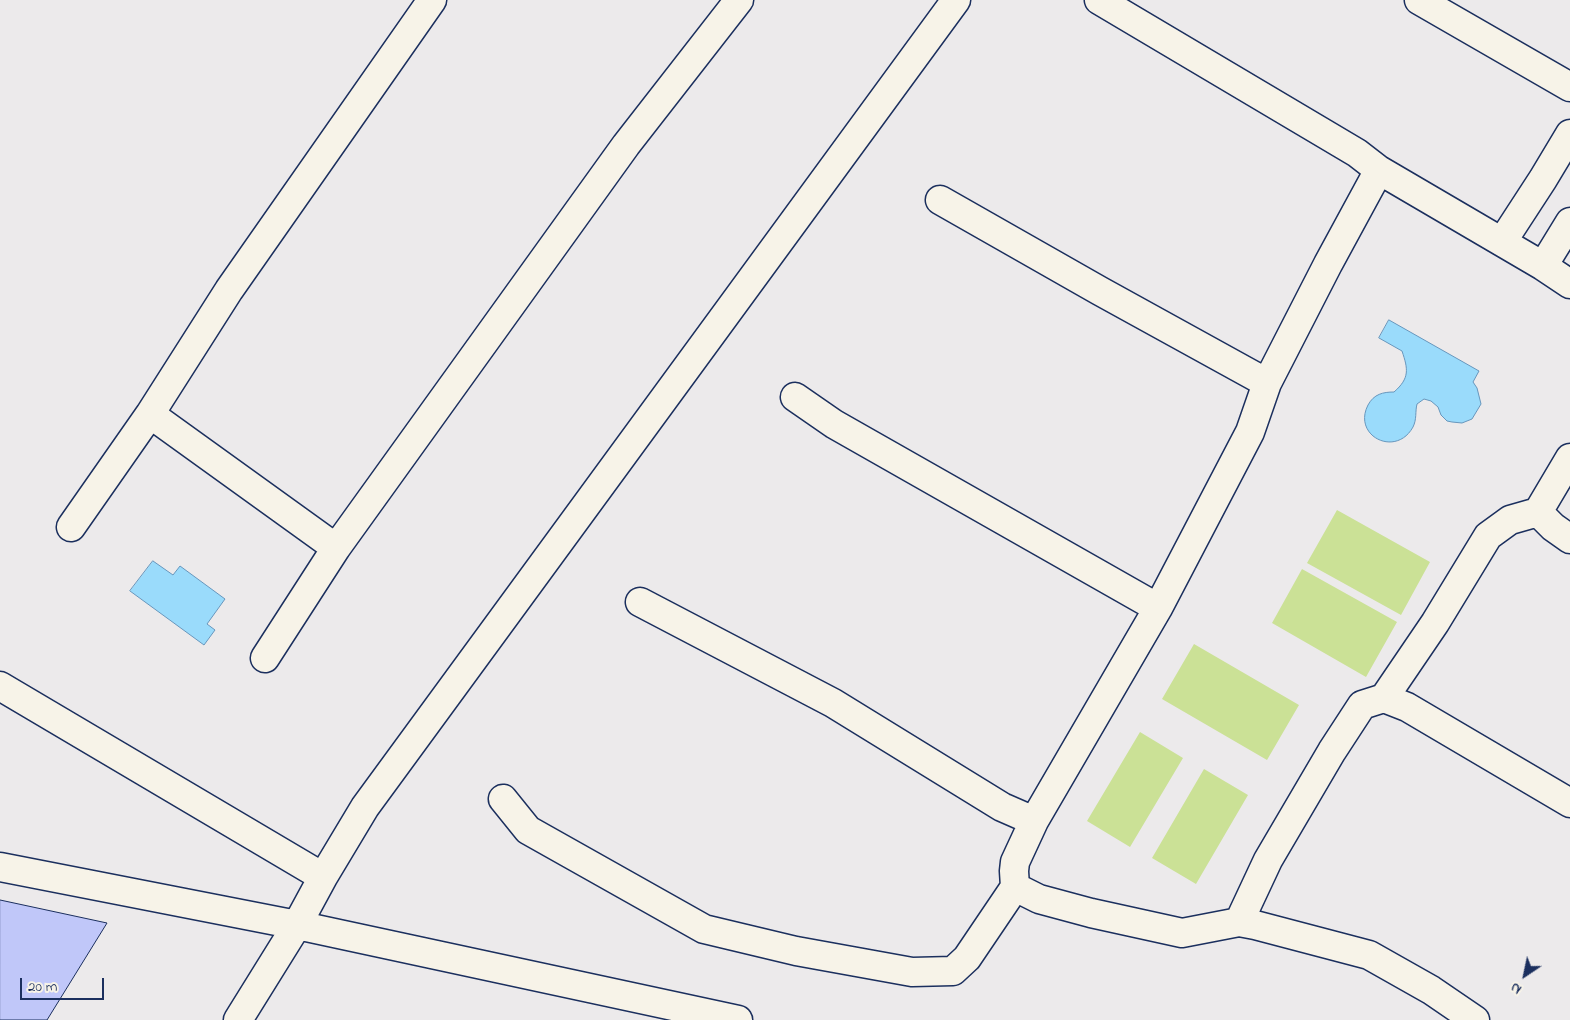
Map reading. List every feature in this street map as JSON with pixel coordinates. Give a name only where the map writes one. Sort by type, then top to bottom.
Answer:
[{"type":"street","points":[[71,526],[150,414],[229,290],[432,0]]},
{"type":"street","points":[[265,658],[336,548],[626,145],[739,0]]},
{"type":"street","points":[[238,1020],[297,925],[365,807],[956,0]]},
{"type":"street","points":[[1099,0],[1357,153],[1380,170],[1543,266],[1570,284]]},
{"type":"street","points":[[1419,0],[1570,87]]},
{"type":"street","points":[[1502,242],[1570,134]]},
{"type":"street","points":[[503,800],[528,830],[704,929],[796,951],[912,972],[953,971],[967,958],[1015,887],[1015,862],[1034,821],[1158,608],[1250,432],[1267,382],[1328,264],[1380,170]]},
{"type":"street","points":[[940,200],[1100,291],[1267,382]]},
{"type":"street","points":[[1543,266],[1570,222]]},
{"type":"street","points":[[795,397],[834,424],[1158,608]]},
{"type":"street","points":[[150,414],[336,548]]},
{"type":"street","points":[[1239,922],[1268,860],[1332,751],[1362,705],[1384,698],[1435,622],[1488,536],[1510,520],[1538,512],[1570,458]]},
{"type":"street","points":[[1538,512],[1553,528],[1570,539]]},
{"type":"street","points":[[640,602],[833,704],[1002,807],[1034,821]]},
{"type":"street","points":[[0,686],[323,877]]},
{"type":"street","points":[[1384,698],[1407,707],[1570,803]]},
{"type":"street","points":[[0,867],[297,925],[738,1020]]},
{"type":"street","points":[[1015,887],[1039,899],[1182,933],[1239,922],[1255,924],[1369,955],[1432,990],[1475,1020]]},
{"type":"green space","points":[[1337,510],[1430,562],[1401,615],[1307,563]]},
{"type":"green space","points":[[1302,569],[1397,622],[1366,677],[1272,623]]},
{"type":"green space","points":[[1194,644],[1299,705],[1267,760],[1162,699]]},
{"type":"green space","points":[[1140,732],[1183,758],[1130,847],[1087,821]]},
{"type":"green space","points":[[1204,769],[1248,795],[1196,884],[1152,858]]},
{"type":"water","points":[[1389,320],[1479,371],[1473,382],[1477,388],[1481,404],[1472,419],[1462,423],[1447,421],[1441,415],[1438,407],[1431,401],[1424,399],[1417,404],[1413,427],[1406,436],[1397,441],[1387,442],[1371,434],[1366,426],[1365,416],[1368,405],[1379,394],[1394,392],[1403,382],[1406,373],[1406,363],[1402,351],[1379,338]]},
{"type":"water","points":[[153,561],[173,575],[180,566],[225,599],[207,624],[215,630],[204,645],[130,591]]},
{"type":"building","points":[[0,900],[107,923],[47,1020],[0,1020]]}]
